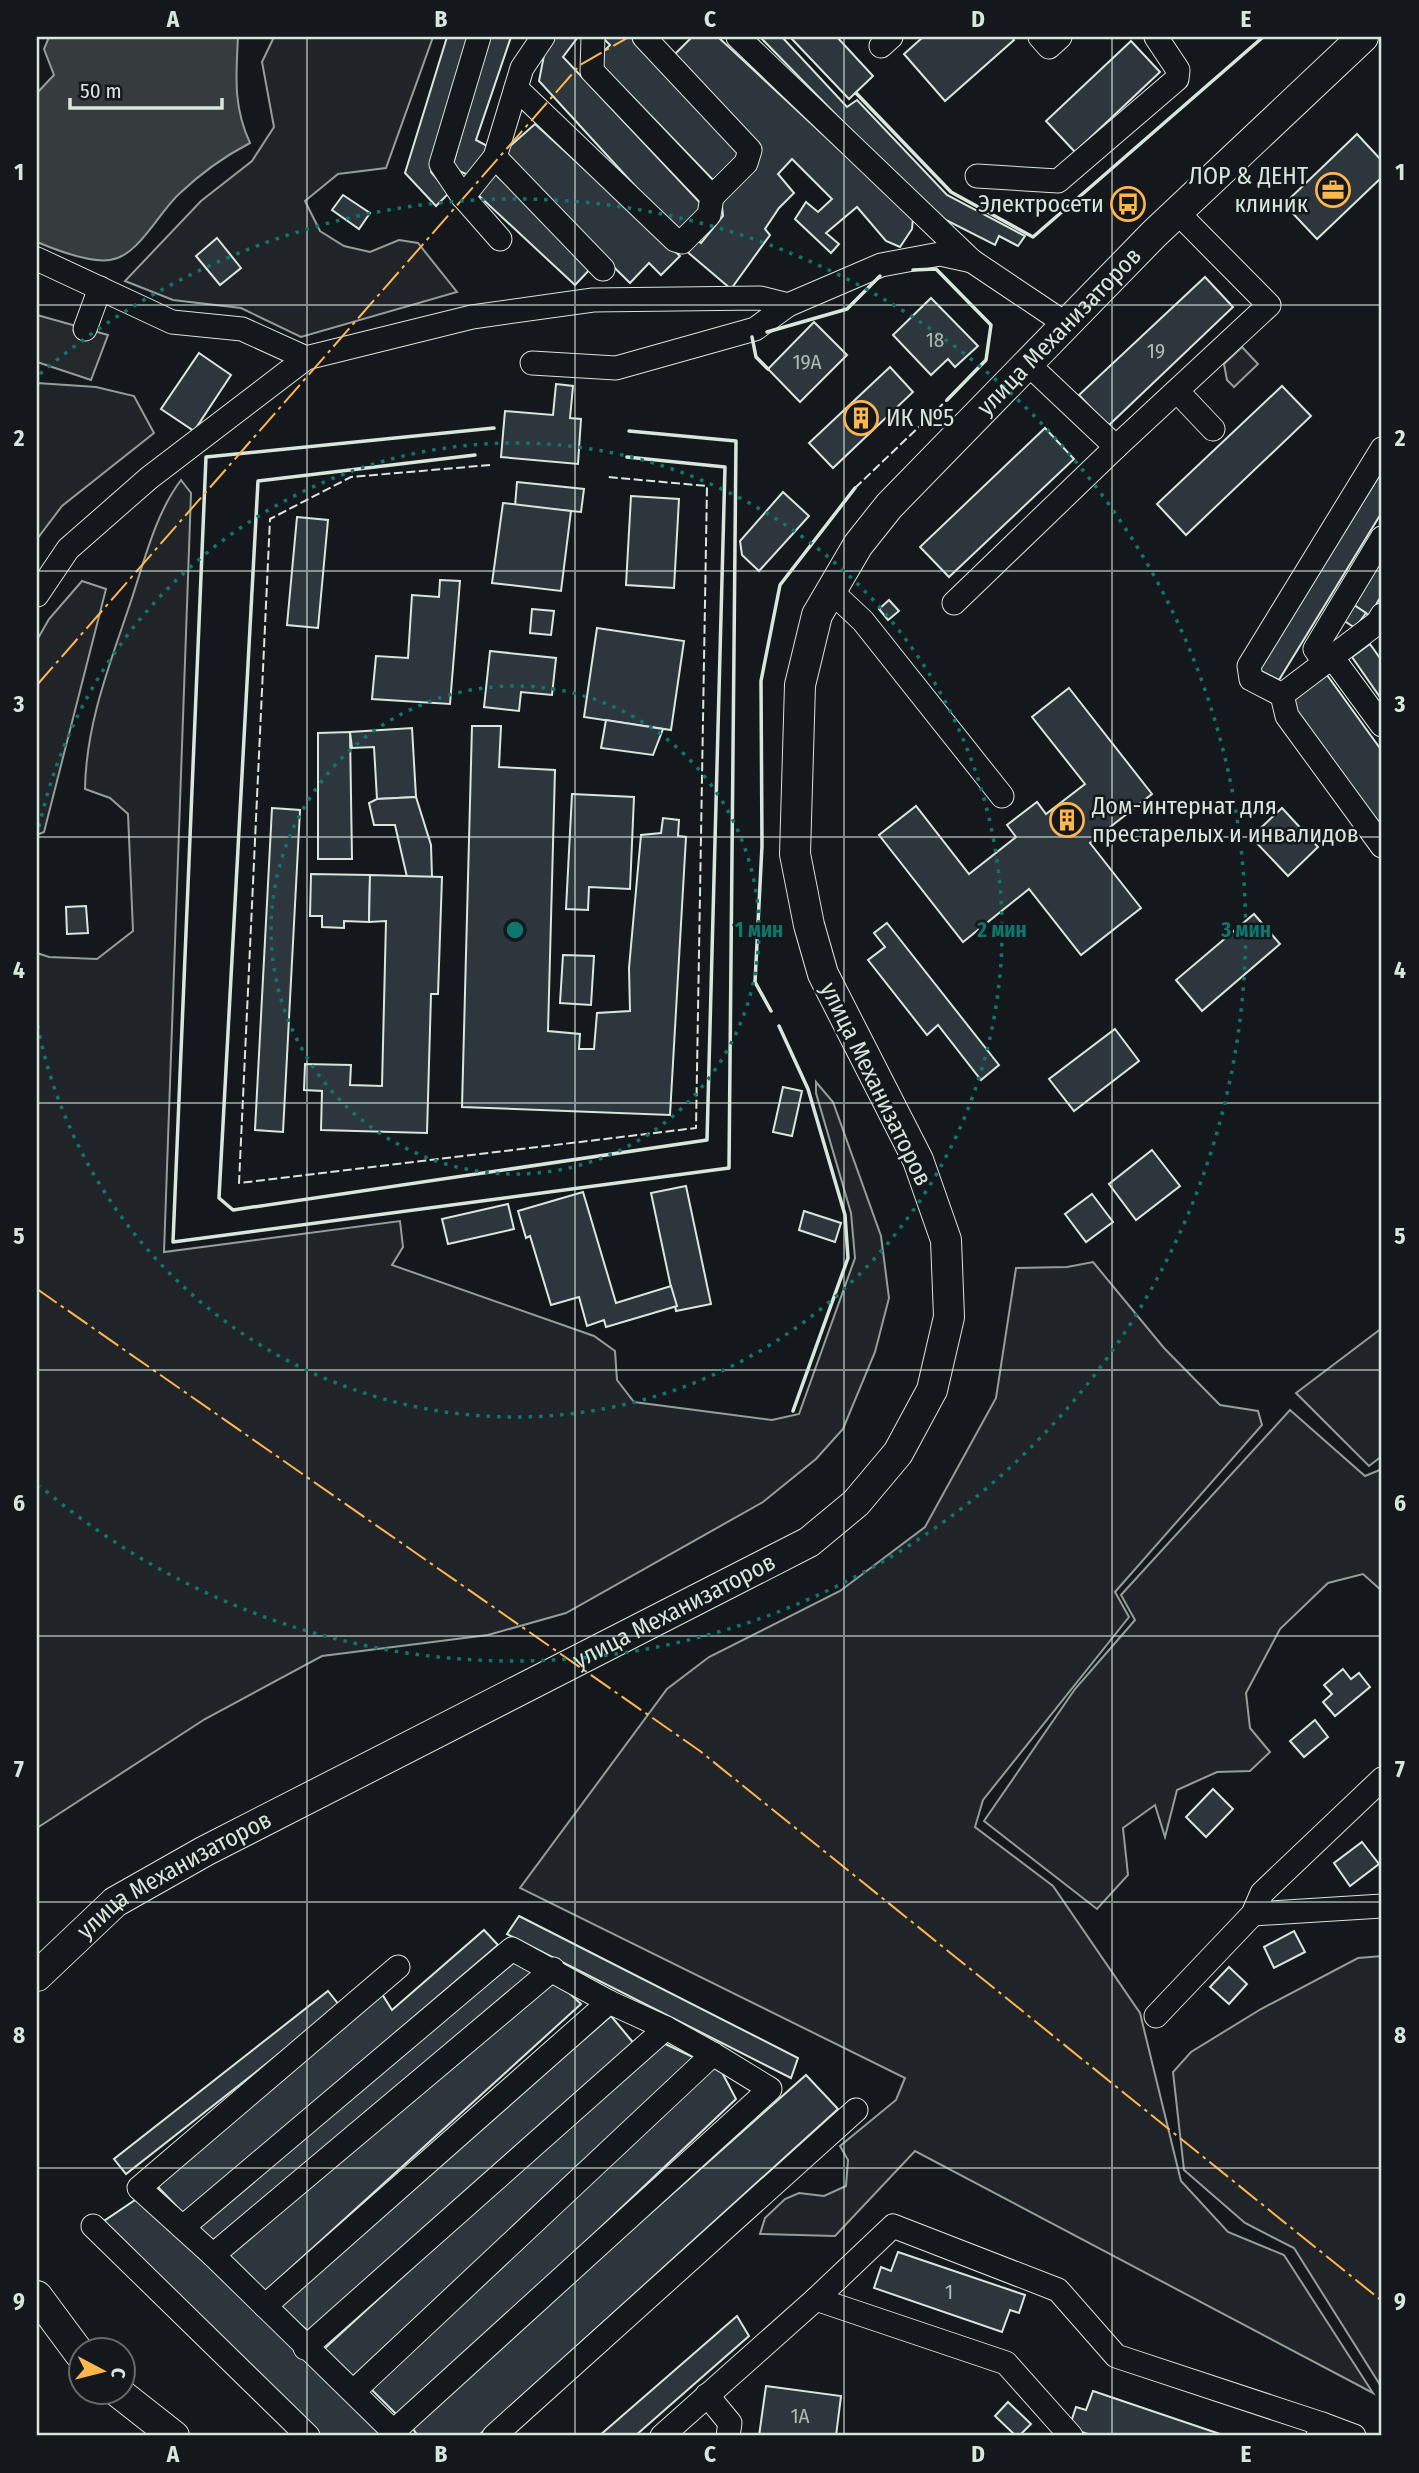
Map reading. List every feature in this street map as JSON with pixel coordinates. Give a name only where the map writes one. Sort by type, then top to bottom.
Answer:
[{"type":"main road","name":"улица Механизаторов","points":[[37,1976],[115,1902],[194,1858],[809,1542],[856,1503],[898,1453],[932,1390],[949,1317],[946,1240],[919,1160],[823,974],[809,925],[795,854],[800,685],[817,615],[858,545],[889,506],[1177,212],[1362,37]]},
{"type":"main road","points":[[37,2296],[67,2336]]},
{"type":"main road","points":[[136,2406],[174,2436]]},
{"type":"street","points":[[479,37],[441,164],[463,197],[500,239]]},
{"type":"street","points":[[463,197],[495,158],[522,68],[543,37]]},
{"type":"street","points":[[593,37],[592,71],[712,197]]},
{"type":"street","points":[[516,88],[674,240],[682,242],[709,215],[712,197],[746,163],[750,150],[644,37]]},
{"type":"street","points":[[738,37],[972,261],[1066,324]]},
{"type":"street","points":[[1040,37],[1049,47],[1060,37]]},
{"type":"street","points":[[977,177],[1058,181],[1177,79],[1178,70],[1156,37]]},
{"type":"street","points":[[495,158],[603,269]]},
{"type":"street","points":[[954,603],[1269,305],[1177,212]]},
{"type":"street","points":[[532,363],[616,369],[755,329],[789,305],[881,265],[940,254],[972,261]]},
{"type":"street","points":[[37,259],[172,322],[243,329],[306,358]]},
{"type":"street","points":[[85,329],[100,289]]},
{"type":"street","points":[[37,595],[68,549],[149,478],[306,358],[472,317],[593,300],[760,298],[789,305]]},
{"type":"street","points":[[1027,363],[1116,447]]},
{"type":"street","points":[[1177,391],[1213,429]]},
{"type":"street","points":[[1382,449],[1249,666],[1251,679],[1282,695],[1287,716],[1382,846]]},
{"type":"street","points":[[1382,538],[1315,649],[1329,660],[1382,725]]},
{"type":"street","points":[[831,591],[863,621],[1002,796]]},
{"type":"street","points":[[1282,695],[1381,622]]},
{"type":"street","points":[[1156,2016],[1253,1914],[1262,1893],[1382,1779]]},
{"type":"street","points":[[1253,1914],[1382,1906]]},
{"type":"street","points":[[183,2227],[512,1949],[608,2001],[666,2028],[770,2089],[396,2434],[354,2391],[305,2348],[213,2255],[139,2188],[398,1966]]},
{"type":"street","points":[[213,2255],[553,1969]]},
{"type":"street","points":[[265,2306],[608,2001]]},
{"type":"street","points":[[305,2348],[666,2028]]},
{"type":"street","points":[[354,2391],[713,2054]]},
{"type":"street","points":[[494,2436],[856,2110]]},
{"type":"street","points":[[93,2226],[308,2436]]},
{"type":"street","points":[[662,2436],[816,2299],[892,2226],[1058,2290],[1116,2356],[1320,2430],[1354,2436]]},
{"type":"street","points":[[816,2299],[1006,2363],[1071,2436]]},
{"type":"street","points":[[707,2395],[730,2423],[728,2436]]},
{"type":"shaded area","points":[[49,37],[238,37],[238,103],[250,143],[195,179],[171,202],[130,251],[110,260],[83,258],[37,242],[37,93],[54,75],[44,49]]},
{"type":"shaded area","points":[[274,37],[433,37],[386,168],[338,174],[305,201],[320,231],[344,246],[370,252],[399,240],[418,243],[457,292],[301,337],[241,308],[173,300],[125,281],[201,201],[252,161],[274,127],[262,62]]},
{"type":"shaded area","points":[[37,315],[108,335],[91,380],[37,362]]},
{"type":"shaded area","points":[[1242,347],[1258,364],[1234,387],[1227,380],[1224,364]]},
{"type":"shaded area","points":[[37,383],[96,387],[134,396],[154,433],[62,506],[37,539]]},
{"type":"shaded area","points":[[181,480],[191,493],[164,1252],[400,1221],[403,1247],[392,1265],[594,1336],[615,1351],[617,1380],[634,1402],[772,1420],[799,1414],[855,1258],[851,1213],[816,1093],[816,1082],[833,1102],[881,1236],[889,1298],[875,1352],[843,1429],[816,1459],[763,1502],[566,1613],[488,1635],[322,1656],[205,1719],[37,1828],[37,953],[49,957],[97,959],[133,931],[128,814],[110,798],[85,789],[86,764],[101,692],[147,552],[158,521]]},
{"type":"shaded area","points":[[82,581],[106,589],[44,832],[37,835],[37,640],[49,619]]},
{"type":"shaded area","points":[[1093,1262],[1164,1348],[1220,1405],[1258,1411],[1262,1425],[1115,1592],[1129,1617],[983,1800],[975,1827],[1053,1886],[1140,2013],[1181,2181],[1228,2232],[1284,2255],[1373,2393],[915,2151],[835,2236],[760,2234],[765,2218],[785,2199],[799,2193],[824,2196],[846,2186],[848,2160],[840,2146],[896,2100],[905,2078],[520,1888],[667,1689],[709,1657],[840,1591],[925,1527],[996,1398],[1016,1268],[1067,1267]]},
{"type":"shaded area","points":[[1382,1328],[1382,1456],[1369,1466],[1296,1393]]},
{"type":"shaded area","points":[[1290,1410],[1365,1476],[1382,1469],[1382,1591],[1363,1574],[1328,1583],[1280,1629],[1246,1693],[1250,1728],[1270,1752],[1250,1771],[1217,1772],[1177,1790],[1165,1837],[1155,1805],[1123,1828],[1128,1875],[1097,1909],[984,1821],[1075,1689],[1135,1620],[1121,1595]]},
{"type":"shaded area","points":[[1382,1956],[1382,2388],[1294,2248],[1245,2223],[1184,2170],[1173,2072],[1191,2052],[1261,2009],[1358,1958]]},
{"type":"building","points":[[447,37],[473,37],[431,172],[449,193],[436,206],[405,173]]},
{"type":"building","points":[[489,37],[511,37],[476,140],[489,147],[473,177],[452,168]]},
{"type":"building","points":[[555,37],[578,37],[563,57],[706,209],[679,234],[539,81],[545,50]]},
{"type":"building","points":[[602,37],[632,37],[746,154],[716,183],[596,59],[610,45]]},
{"type":"building","points":[[692,37],[718,37],[913,218],[912,229],[900,247],[886,241],[857,207],[826,233],[839,244],[831,253],[795,219],[806,202],[818,212],[832,199],[792,159],[778,174],[794,193],[779,208],[765,229],[770,235],[731,289],[685,250],[695,238],[701,243],[723,216],[721,196],[747,167],[759,144],[673,56]]},
{"type":"building","points":[[760,37],[782,37],[847,107],[857,100],[947,195],[1025,236],[1018,246],[999,236],[995,245],[932,213]]},
{"type":"building","points":[[790,37],[837,37],[873,76],[849,99]]},
{"type":"building","points":[[923,37],[1012,37],[1014,40],[945,101],[904,54]]},
{"type":"building","points":[[1131,41],[1160,72],[1075,152],[1046,121]]},
{"type":"building","points":[[535,124],[680,256],[661,275],[649,263],[630,283],[500,155]]},
{"type":"building","name":"ЛОР & ДЕНТ клиник","points":[[1357,134],[1382,161],[1382,177],[1317,239],[1284,204]]},
{"type":"building","points":[[494,173],[594,265],[575,285],[476,193]]},
{"type":"building","points":[[343,195],[370,213],[359,229],[332,210]]},
{"type":"building","points":[[217,238],[241,268],[220,285],[196,256]]},
{"type":"building","points":[[1205,277],[1233,307],[1108,426],[1079,395]]},
{"type":"building","points":[[931,298],[978,346],[955,367],[948,359],[931,375],[893,335]]},
{"type":"building","points":[[814,322],[847,355],[800,402],[768,369]]},
{"type":"building","points":[[199,353],[231,375],[194,431],[161,409]]},
{"type":"building","name":"ИК №5","points":[[890,367],[913,392],[833,468],[809,443]]},
{"type":"building","points":[[556,384],[573,386],[570,418],[581,419],[578,464],[501,457],[505,411],[553,415]]},
{"type":"building","points":[[1282,386],[1311,416],[1186,535],[1157,504]]},
{"type":"building","points":[[1045,428],[1074,459],[949,577],[920,547]]},
{"type":"building","points":[[1382,471],[1382,512],[1279,680],[1259,670]]},
{"type":"building","points":[[517,482],[584,489],[581,512],[515,506]]},
{"type":"building","points":[[783,492],[809,516],[759,571],[742,555],[740,541]]},
{"type":"building","points":[[631,496],[679,499],[674,588],[626,585]]},
{"type":"building","points":[[503,503],[571,511],[561,591],[492,583]]},
{"type":"building","points":[[297,517],[328,520],[318,628],[287,625]]},
{"type":"building","points":[[1382,557],[1382,594],[1370,616],[1354,605]]},
{"type":"building","points":[[440,580],[460,581],[450,704],[372,699],[376,656],[408,658],[412,595],[439,597]]},
{"type":"building","points":[[889,600],[899,611],[888,620],[879,609]]},
{"type":"building","points":[[1354,605],[1366,613],[1355,628],[1343,620]]},
{"type":"building","points":[[532,609],[554,611],[551,635],[530,633]]},
{"type":"building","points":[[597,628],[684,641],[671,730],[584,717]]},
{"type":"building","points":[[1370,644],[1382,661],[1382,700],[1352,657]]},
{"type":"building","points":[[490,651],[556,658],[552,695],[521,692],[519,711],[484,707]]},
{"type":"building","points":[[1327,675],[1382,751],[1382,835],[1287,704]]},
{"type":"building","name":"Дом-интернат для престарелых и инвалидов","points":[[1069,688],[1152,794],[1090,843],[1141,908],[1081,955],[1029,889],[963,942],[879,835],[916,806],[969,874],[1016,837],[1007,825],[1037,802],[1046,814],[1085,784],[1032,717]]},
{"type":"building","points":[[606,720],[663,729],[653,755],[601,748]]},
{"type":"building","points":[[472,726],[501,726],[499,767],[555,770],[548,1031],[580,1034],[579,1049],[594,1049],[597,1013],[630,1011],[629,968],[641,835],[661,833],[663,818],[679,820],[678,836],[686,837],[670,1115],[462,1107]]},
{"type":"building","points":[[412,728],[416,797],[377,799],[374,747],[352,748],[350,732]]},
{"type":"building","points":[[350,732],[352,859],[318,859],[318,733]]},
{"type":"building","points":[[572,794],[634,797],[630,889],[589,887],[588,910],[566,909]]},
{"type":"building","points":[[416,797],[431,845],[432,877],[407,877],[395,825],[374,825],[369,803],[377,799]]},
{"type":"building","points":[[272,808],[300,810],[283,1132],[255,1130]]},
{"type":"building","points":[[1282,808],[1318,847],[1288,876],[1251,837]]},
{"type":"building","points":[[311,874],[370,875],[369,922],[344,921],[344,928],[322,927],[322,916],[310,916]]},
{"type":"building","points":[[370,875],[442,877],[438,994],[431,994],[427,1133],[321,1130],[322,1091],[304,1090],[305,1064],[351,1065],[350,1085],[382,1086],[386,921],[369,922]]},
{"type":"building","points":[[86,906],[88,933],[67,934],[66,907]]},
{"type":"building","points":[[1254,914],[1280,944],[1202,1011],[1176,980]]},
{"type":"building","points":[[887,923],[999,1065],[981,1080],[938,1025],[927,1035],[868,960],[885,947],[874,933]]},
{"type":"building","points":[[563,955],[594,956],[591,1005],[560,1003]]},
{"type":"building","points":[[1115,1029],[1139,1061],[1074,1111],[1049,1079]]},
{"type":"building","points":[[783,1087],[802,1091],[792,1136],[773,1132]]},
{"type":"building","points":[[1152,1150],[1180,1186],[1136,1220],[1109,1184]]},
{"type":"building","points":[[686,1186],[711,1304],[676,1311],[651,1193]]},
{"type":"building","points":[[583,1192],[616,1303],[671,1286],[677,1306],[606,1327],[604,1320],[587,1326],[579,1297],[551,1305],[530,1236],[526,1238],[518,1211]]},
{"type":"building","points":[[1092,1194],[1113,1222],[1086,1242],[1065,1214]]},
{"type":"building","points":[[508,1204],[514,1229],[448,1244],[442,1219]]},
{"type":"building","points":[[804,1211],[841,1223],[835,1242],[799,1230]]},
{"type":"building","points":[[1343,1669],[1351,1679],[1359,1673],[1370,1687],[1335,1716],[1323,1702],[1332,1694],[1324,1685]]},
{"type":"building","points":[[1315,1720],[1328,1737],[1304,1757],[1290,1741]]},
{"type":"building","points":[[1213,1789],[1233,1809],[1206,1837],[1186,1817]]},
{"type":"building","points":[[1362,1842],[1379,1864],[1350,1886],[1334,1863]]},
{"type":"building","points":[[519,1916],[798,2058],[791,2078],[507,1934]]},
{"type":"building","points":[[484,1930],[498,1945],[184,2214],[157,2186],[382,1994],[392,2010]]},
{"type":"building","points":[[1294,1931],[1305,1952],[1274,1968],[1264,1947]]},
{"type":"building","points":[[523,1955],[538,1969],[210,2243],[195,2225]]},
{"type":"building","points":[[1229,1967],[1247,1984],[1229,2004],[1210,1987]]},
{"type":"building","points":[[553,1978],[581,2004],[261,2295],[226,2255]]},
{"type":"building","points":[[328,1991],[340,2006],[126,2174],[114,2159]]},
{"type":"building","points":[[611,2016],[636,2046],[308,2331],[277,2305]]},
{"type":"building","points":[[659,2041],[695,2058],[352,2377],[324,2349]]},
{"type":"building","points":[[717,2063],[736,2099],[400,2418],[370,2388]]},
{"type":"building","points":[[806,2075],[838,2109],[478,2436],[418,2436],[411,2426]]},
{"type":"building","points":[[138,2198],[386,2436],[321,2436],[104,2221]]},
{"type":"building","points":[[898,2252],[1025,2295],[1019,2313],[1010,2310],[1002,2332],[874,2288],[881,2267],[891,2271]]},
{"type":"building","points":[[737,2316],[749,2336],[635,2436],[599,2436]]},
{"type":"building","points":[[766,2386],[841,2396],[836,2436],[759,2436]]},
{"type":"building","points":[[1093,2391],[1220,2436],[1094,2436],[1069,2428],[1076,2407],[1086,2410]]},
{"type":"building","points":[[1008,2402],[1031,2424],[1019,2436],[995,2416]]},
{"type":"fence","points":[[855,488],[947,400]]},
{"type":"fence","points":[[490,465],[351,477],[270,519],[239,1183],[696,1128],[707,486],[608,477]]},
{"type":"wall","points":[[856,93],[951,192],[1033,237],[1263,37]]},
{"type":"wall","points":[[913,270],[936,269],[991,325],[986,360],[947,400]]},
{"type":"wall","points":[[767,332],[847,309],[880,276]]},
{"type":"wall","points":[[752,337],[756,357],[768,369]]},
{"type":"wall","points":[[494,428],[206,457],[173,1242],[729,1168],[736,441],[629,431]]},
{"type":"wall","points":[[475,455],[258,481],[219,1198],[233,1210],[707,1140],[725,467],[627,457]]},
{"type":"wall","points":[[771,1011],[755,982],[762,846],[761,681],[780,585],[855,488]]},
{"type":"wall","points":[[779,1026],[808,1089],[845,1215],[848,1258],[793,1411]]},
{"type":"power","points":[[37,685],[580,65],[629,37]]},
{"type":"power","points":[[37,1289],[700,1751],[1382,2301]]},
{"type":"place","name":"ЛОР & ДЕНТ клиник","points":[[1333,190]]},
{"type":"place","name":"Электросети","points":[[1128,204]]},
{"type":"place","name":"ИК №5","points":[[861,418]]},
{"type":"place","name":"Дом-интернат для престарелых и инвалидов","points":[[1067,820]]}]
